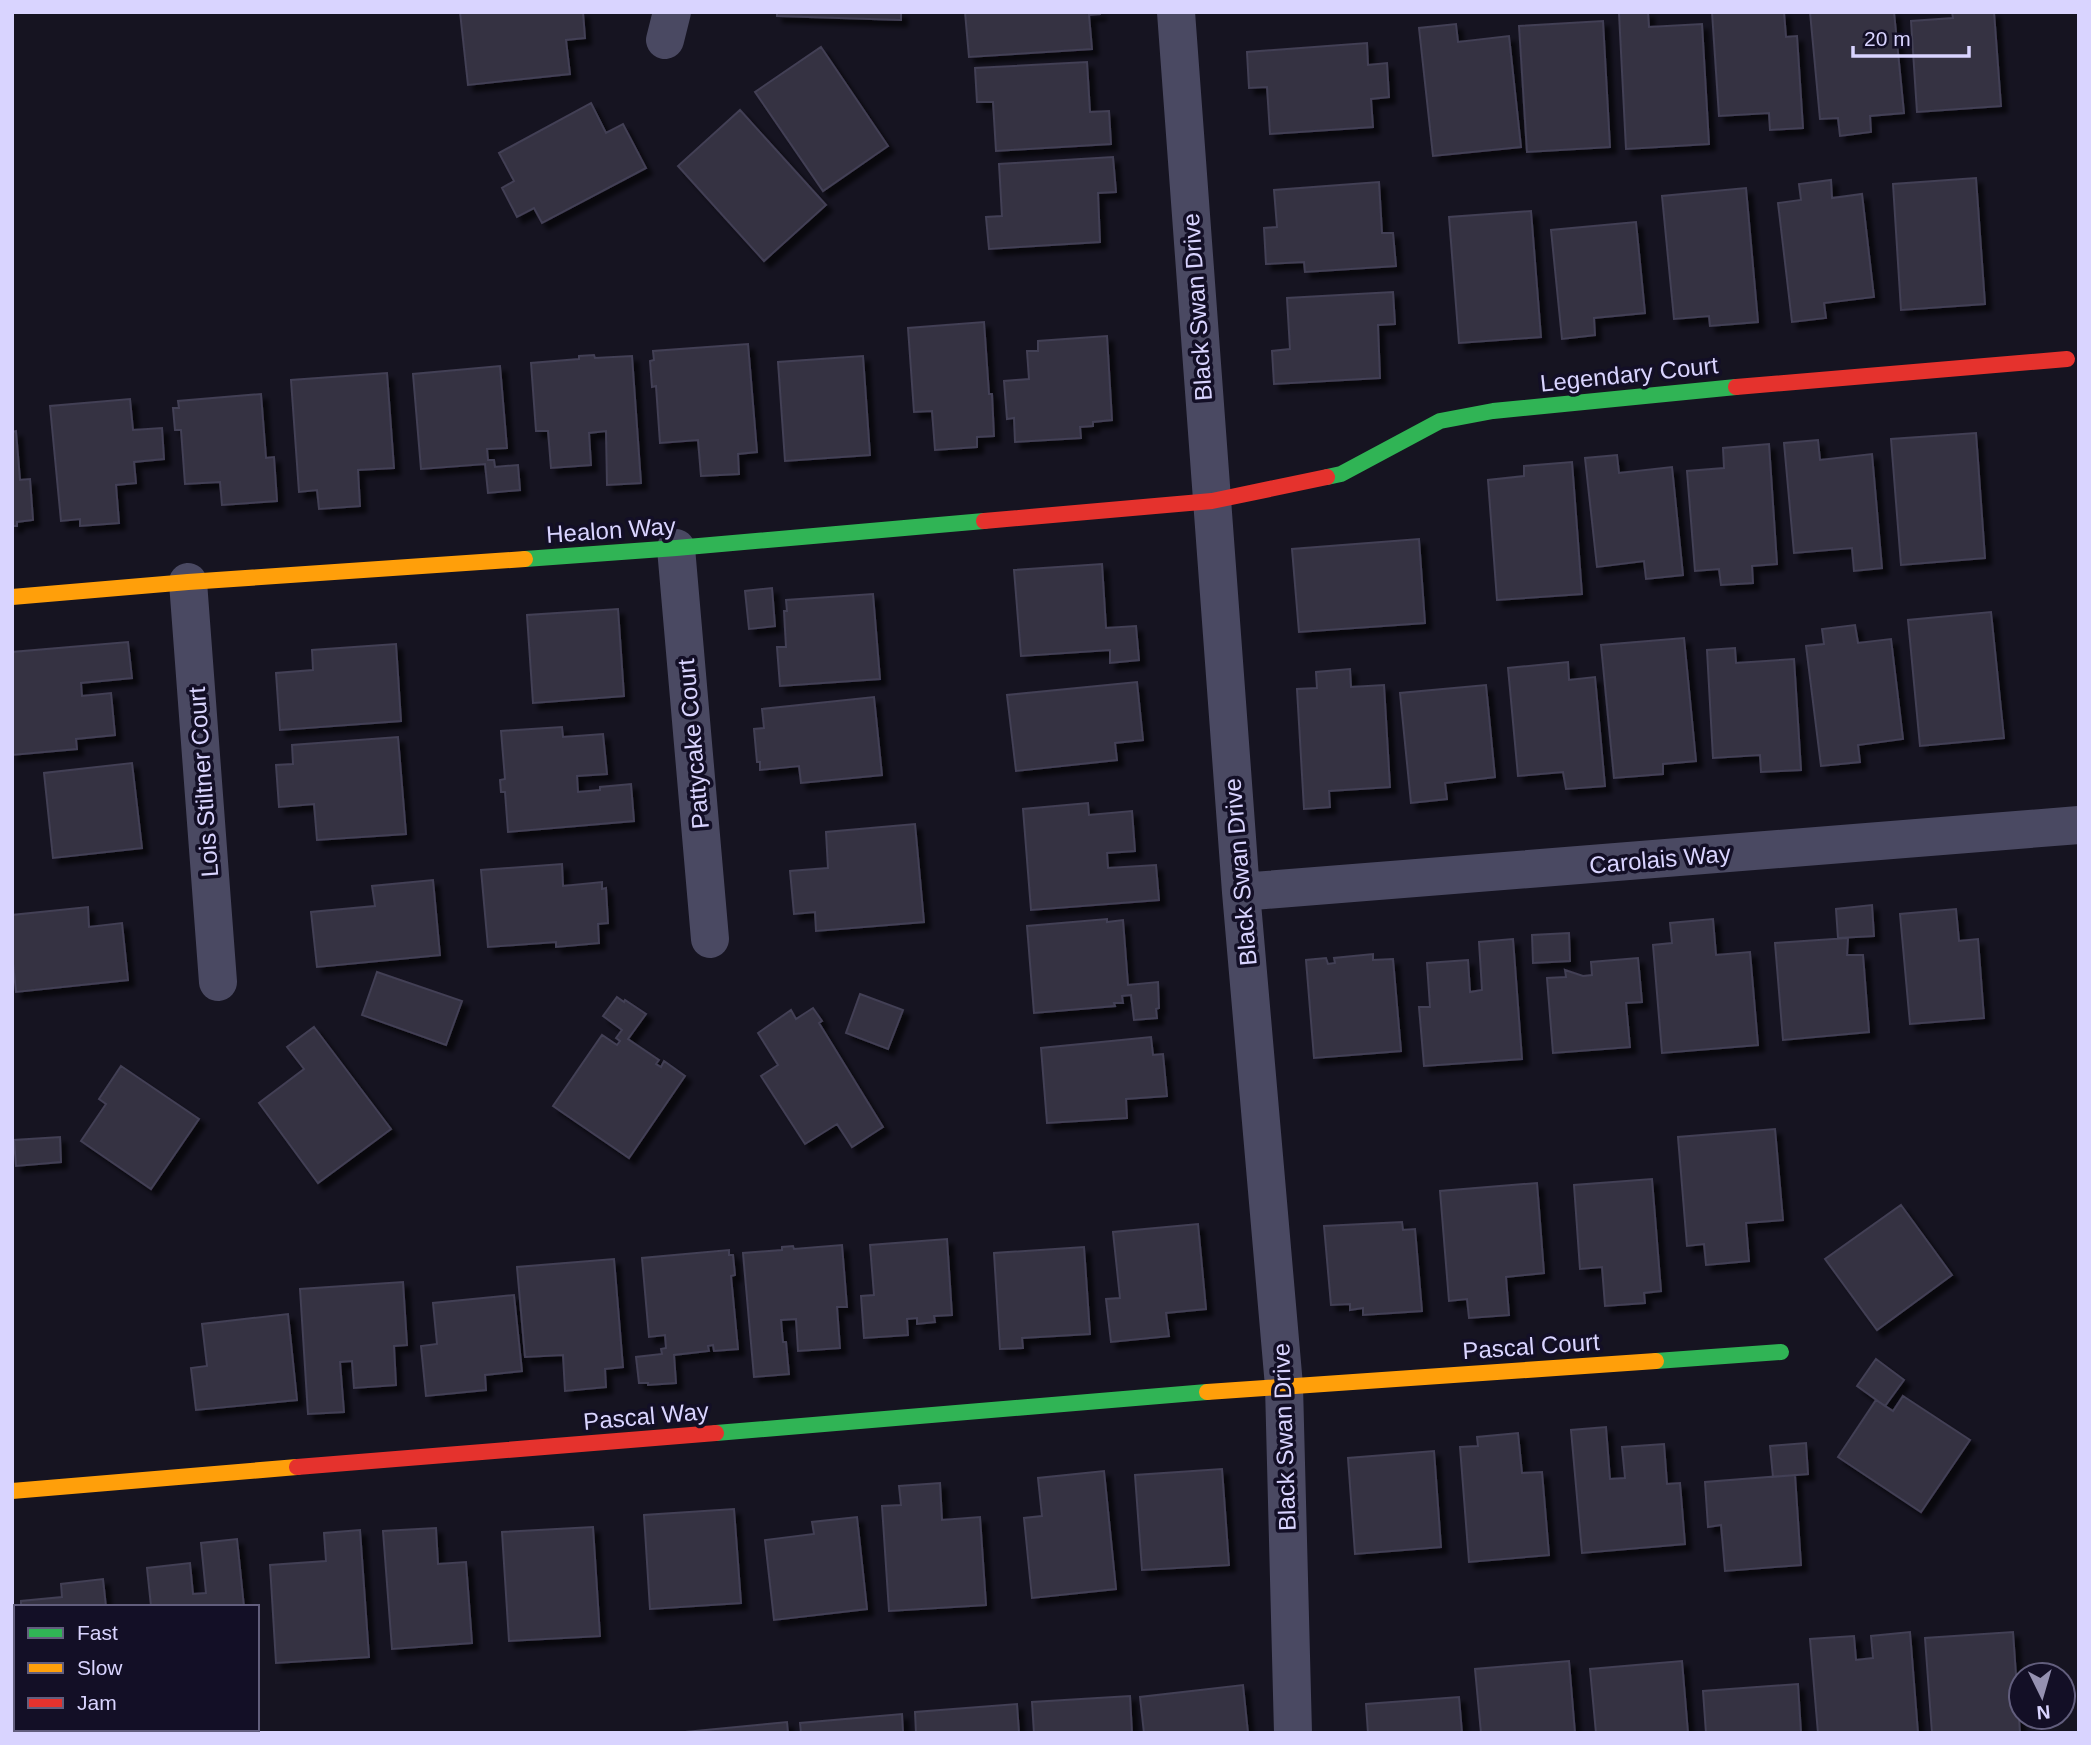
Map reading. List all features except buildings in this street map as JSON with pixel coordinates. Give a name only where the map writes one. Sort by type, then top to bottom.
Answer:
[{"type":"street","name":"Black Swan Drive","points":[[1175,12],[1241,892],[1284,1386],[1293,1733]]},
{"type":"street","name":"Legendary Court","points":[[1212,501],[1341,474],[1440,421],[1493,411],[1664,393],[2067,359]]},
{"type":"street","name":"Healon Way","points":[[12,597],[676,548],[1212,501]]},
{"type":"street","name":"Pattycake Court","points":[[676,548],[710,939]]},
{"type":"street","name":"Lois Stiltner Court","points":[[188,582],[218,982]]},
{"type":"street","name":"Carolais Way","points":[[1241,892],[2079,825]]},
{"type":"street","name":"Pascal Court","points":[[1284,1386],[1781,1352]]},
{"type":"street","name":"Pascal Way","points":[[12,1491],[1284,1386]]},
{"type":"traffic: fast","points":[[1327,477],[1341,474],[1440,421],[1493,411],[1736,387]]},
{"type":"traffic: fast","points":[[525,559],[984,521]]},
{"type":"traffic: fast","points":[[1656,1361],[1781,1352]]},
{"type":"traffic: fast","points":[[716,1433],[1207,1392]]},
{"type":"traffic: slow","points":[[12,597],[525,559]]},
{"type":"traffic: slow","points":[[1207,1392],[1656,1361]]},
{"type":"traffic: slow","points":[[12,1491],[297,1467]]},
{"type":"traffic: jam","points":[[1736,387],[2067,359]]},
{"type":"traffic: jam","points":[[984,521],[1212,501],[1327,477]]},
{"type":"traffic: jam","points":[[297,1467],[716,1433]]}]
